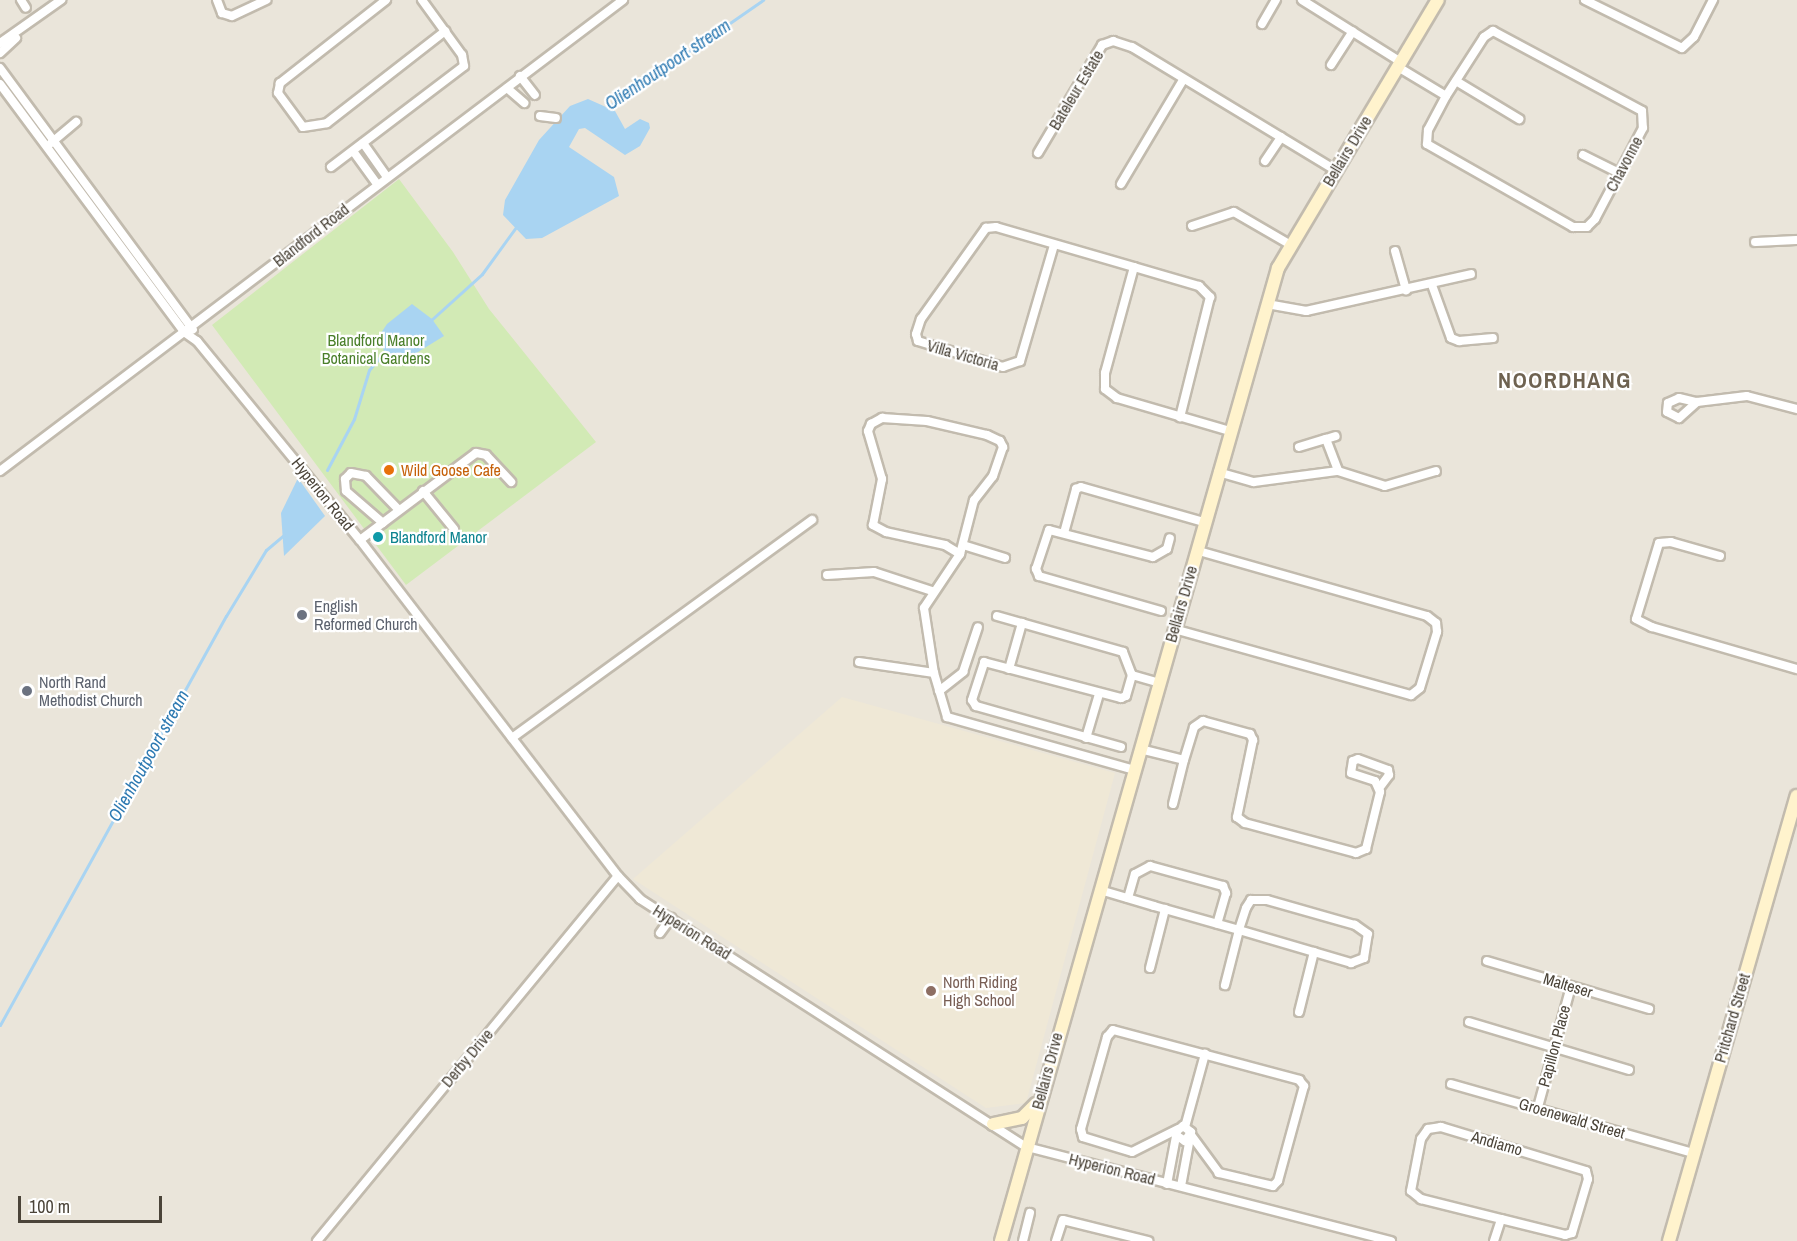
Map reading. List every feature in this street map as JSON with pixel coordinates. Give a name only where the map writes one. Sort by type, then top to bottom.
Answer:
[{"type":"street","points":[[0,43],[62,0]]},
{"type":"street","points":[[217,0],[222,13],[232,16],[266,0]]},
{"type":"street","points":[[386,0],[280,83],[278,93],[303,127],[327,123],[445,31]]},
{"type":"street","points":[[331,167],[462,69],[464,58],[422,0]]},
{"type":"street","name":"Blandford Road","points":[[0,471],[622,0]]},
{"type":"street","points":[[1262,24],[1276,0]]},
{"type":"street","points":[[1302,0],[1353,31],[1446,96]]},
{"type":"street","name":"Bellairs Drive","points":[[1001,1241],[1218,472],[1278,268],[1438,0]]},
{"type":"street","points":[[1585,0],[1682,48],[1694,37],[1713,0]]},
{"type":"street","points":[[0,53],[43,14]]},
{"type":"street","points":[[1331,65],[1353,31]]},
{"type":"street","name":"Chavonne","points":[[1497,31],[1638,107],[1644,124],[1592,223],[1584,228],[1573,227],[1431,148],[1426,141],[1428,130],[1456,81],[1484,38],[1497,31]]},
{"type":"street","name":"Bateleur Estate","points":[[1038,153],[1107,42],[1132,47],[1335,170]]},
{"type":"street","name":"Hyperion Road","points":[[0,68],[55,139],[188,329]]},
{"type":"street","points":[[520,76],[535,95]]},
{"type":"street","points":[[1121,184],[1183,80]]},
{"type":"street","points":[[1456,81],[1519,119]]},
{"type":"street","name":"Hyperion Road","points":[[0,84],[46,147],[188,329],[360,540],[618,876],[640,899],[1026,1147],[1391,1241]]},
{"type":"street","points":[[507,88],[524,103]]},
{"type":"street","points":[[540,116],[556,118]]},
{"type":"street","points":[[46,147],[76,122]]},
{"type":"street","points":[[1264,161],[1281,137]]},
{"type":"street","points":[[363,143],[387,177]]},
{"type":"street","points":[[353,151],[377,184]]},
{"type":"street","points":[[1583,155],[1619,172]]},
{"type":"street","points":[[1192,226],[1234,212],[1291,245]]},
{"type":"street","name":"Villa Victoria","points":[[1054,245],[1020,361],[1003,367],[918,340],[916,334],[921,319],[981,231],[996,227],[1199,286],[1210,297],[1180,417]]},
{"type":"street","points":[[1755,242],[1797,240]]},
{"type":"street","points":[[1395,251],[1406,290]]},
{"type":"street","points":[[1134,267],[1104,386],[1117,398],[1230,431]]},
{"type":"street","points":[[1267,304],[1306,311],[1432,285],[1471,274]]},
{"type":"street","points":[[1432,285],[1451,338],[1459,341],[1493,338]]},
{"type":"street","points":[[1697,402],[1747,396],[1797,409]]},
{"type":"street","points":[[1005,558],[962,550],[886,532],[873,525],[882,479],[868,431],[871,424],[882,418],[927,421],[1000,441],[1002,456],[993,477],[974,500],[962,550],[932,591],[924,608],[934,673],[947,717],[952,722],[1134,770]]},
{"type":"street","points":[[1299,447],[1336,436]]},
{"type":"street","points":[[1326,439],[1338,471]]},
{"type":"street","points":[[360,540],[476,453],[486,454],[511,482]]},
{"type":"street","points":[[1218,472],[1254,482],[1338,471],[1384,486],[1436,471]]},
{"type":"street","points":[[382,523],[346,492],[345,479],[351,473],[366,476],[399,510]]},
{"type":"street","points":[[1064,533],[1076,489],[1081,487],[1204,522]]},
{"type":"street","points":[[423,491],[454,529]]},
{"type":"street","points":[[512,738],[812,520]]},
{"type":"street","points":[[1161,611],[1037,575],[1047,532],[1064,533],[1153,557],[1167,549],[1170,538]]},
{"type":"street","points":[[1719,556],[1671,542],[1659,543],[1636,612],[1637,620],[1797,669]]},
{"type":"street","points":[[1174,629],[1411,695],[1420,688],[1437,632],[1436,623],[1427,616],[1196,550]]},
{"type":"street","points":[[827,575],[874,572],[932,591]]},
{"type":"street","points":[[997,616],[1123,652],[1132,675],[1125,697],[1099,694],[983,663],[973,704],[1121,747]]},
{"type":"street","points":[[1009,669],[1022,623]]},
{"type":"street","points":[[939,691],[963,672],[978,627]]},
{"type":"street","points":[[859,662],[934,673]]},
{"type":"street","points":[[1132,675],[1160,683]]},
{"type":"street","points":[[1086,738],[1099,694]]},
{"type":"street","points":[[1173,804],[1184,760],[1199,722],[1250,734],[1253,740],[1237,817],[1245,823],[1356,853],[1366,849],[1380,787]]},
{"type":"street","points":[[1140,749],[1184,760]]},
{"type":"street","name":"Pritchard Street","points":[[1670,1241],[1693,1153],[1797,796]]},
{"type":"street","points":[[1128,898],[1135,874],[1149,866],[1223,885],[1226,893],[1217,924]]},
{"type":"street","name":"Derby Drive","points":[[317,1241],[618,876]]},
{"type":"street","points":[[1100,890],[1239,930],[1314,952],[1360,963],[1368,933],[1355,925],[1258,899],[1248,903],[1239,930],[1225,985]]},
{"type":"street","points":[[1150,968],[1165,909]]},
{"type":"street","points":[[660,933],[670,918]]},
{"type":"street","points":[[1299,1012],[1314,952]]},
{"type":"street","name":"Malteser","points":[[1487,961],[1649,1009]]},
{"type":"street","name":"Papillon Place","points":[[1538,1107],[1571,986]]},
{"type":"street","points":[[1469,1022],[1629,1070]]},
{"type":"street","points":[[1117,1029],[1299,1080],[1304,1090],[1278,1181],[1273,1186],[1219,1173],[1190,1136],[1180,1131],[1132,1152],[1083,1137],[1081,1129],[1107,1036],[1117,1029]]},
{"type":"street","points":[[1167,1184],[1180,1131],[1205,1054]]},
{"type":"street","name":"Groenewald Street","points":[[1451,1084],[1693,1153]]},
{"type":"street","points":[[993,1124],[1022,1118],[1040,1098]]},
{"type":"street","name":"Andiamo","points":[[1440,1127],[1586,1171],[1588,1179],[1576,1225],[1568,1235],[1501,1219],[1421,1199],[1411,1191],[1421,1139],[1428,1129],[1440,1127]]},
{"type":"street","points":[[1180,1131],[1183,1141],[1190,1136]]},
{"type":"street","points":[[1181,1186],[1190,1136]]},
{"type":"street","points":[[1023,1241],[1030,1213]]},
{"type":"street","points":[[1494,1241],[1501,1219]]},
{"type":"street","points":[[1056,1241],[1063,1220],[1148,1241]]},
{"type":"shaded area","points":[[0,0],[1797,0],[1797,1241],[0,1241]]},
{"type":"shaded area","name":"North Riding High School","points":[[842,697],[1115,773],[1026,1103],[986,1108],[633,879]]},
{"type":"green space","name":"Blandford Manor Botanical Gardens","points":[[399,179],[453,252],[489,309],[596,442],[406,585],[212,325]]},
{"type":"water","points":[[588,99],[615,111],[625,129],[640,119],[649,123],[650,128],[640,146],[625,155],[585,128],[579,129],[569,147],[614,177],[619,196],[542,238],[526,239],[503,215],[505,200],[539,140],[570,106]]},
{"type":"water","points":[[412,304],[432,319],[444,336],[405,360],[388,363],[379,336],[387,324]]},
{"type":"water","points":[[298,478],[325,516],[284,556],[281,513]]},
{"type":"waterway","name":"Olienhoutpoort stream","points":[[607,108],[763,0]]},
{"type":"waterway","name":"Olienhoutpoort stream","points":[[430,321],[482,274],[516,227]]},
{"type":"waterway","name":"Olienhoutpoort stream","points":[[327,470],[354,419],[369,370],[385,351]]},
{"type":"waterway","name":"Olienhoutpoort stream","points":[[0,1025],[226,616],[266,550],[284,535]]},
{"type":"place","name":"Wild Goose Cafe","points":[[389,470]]},
{"type":"place","name":"Blandford Manor","points":[[378,537]]},
{"type":"place","name":"English Reformed Church","points":[[302,615]]},
{"type":"place","name":"North Rand Methodist Church","points":[[27,691]]},
{"type":"place","name":"North Riding High School","points":[[931,991]]},
{"type":"district","name":"NOORDHANG","points":[[1565,381]]}]
